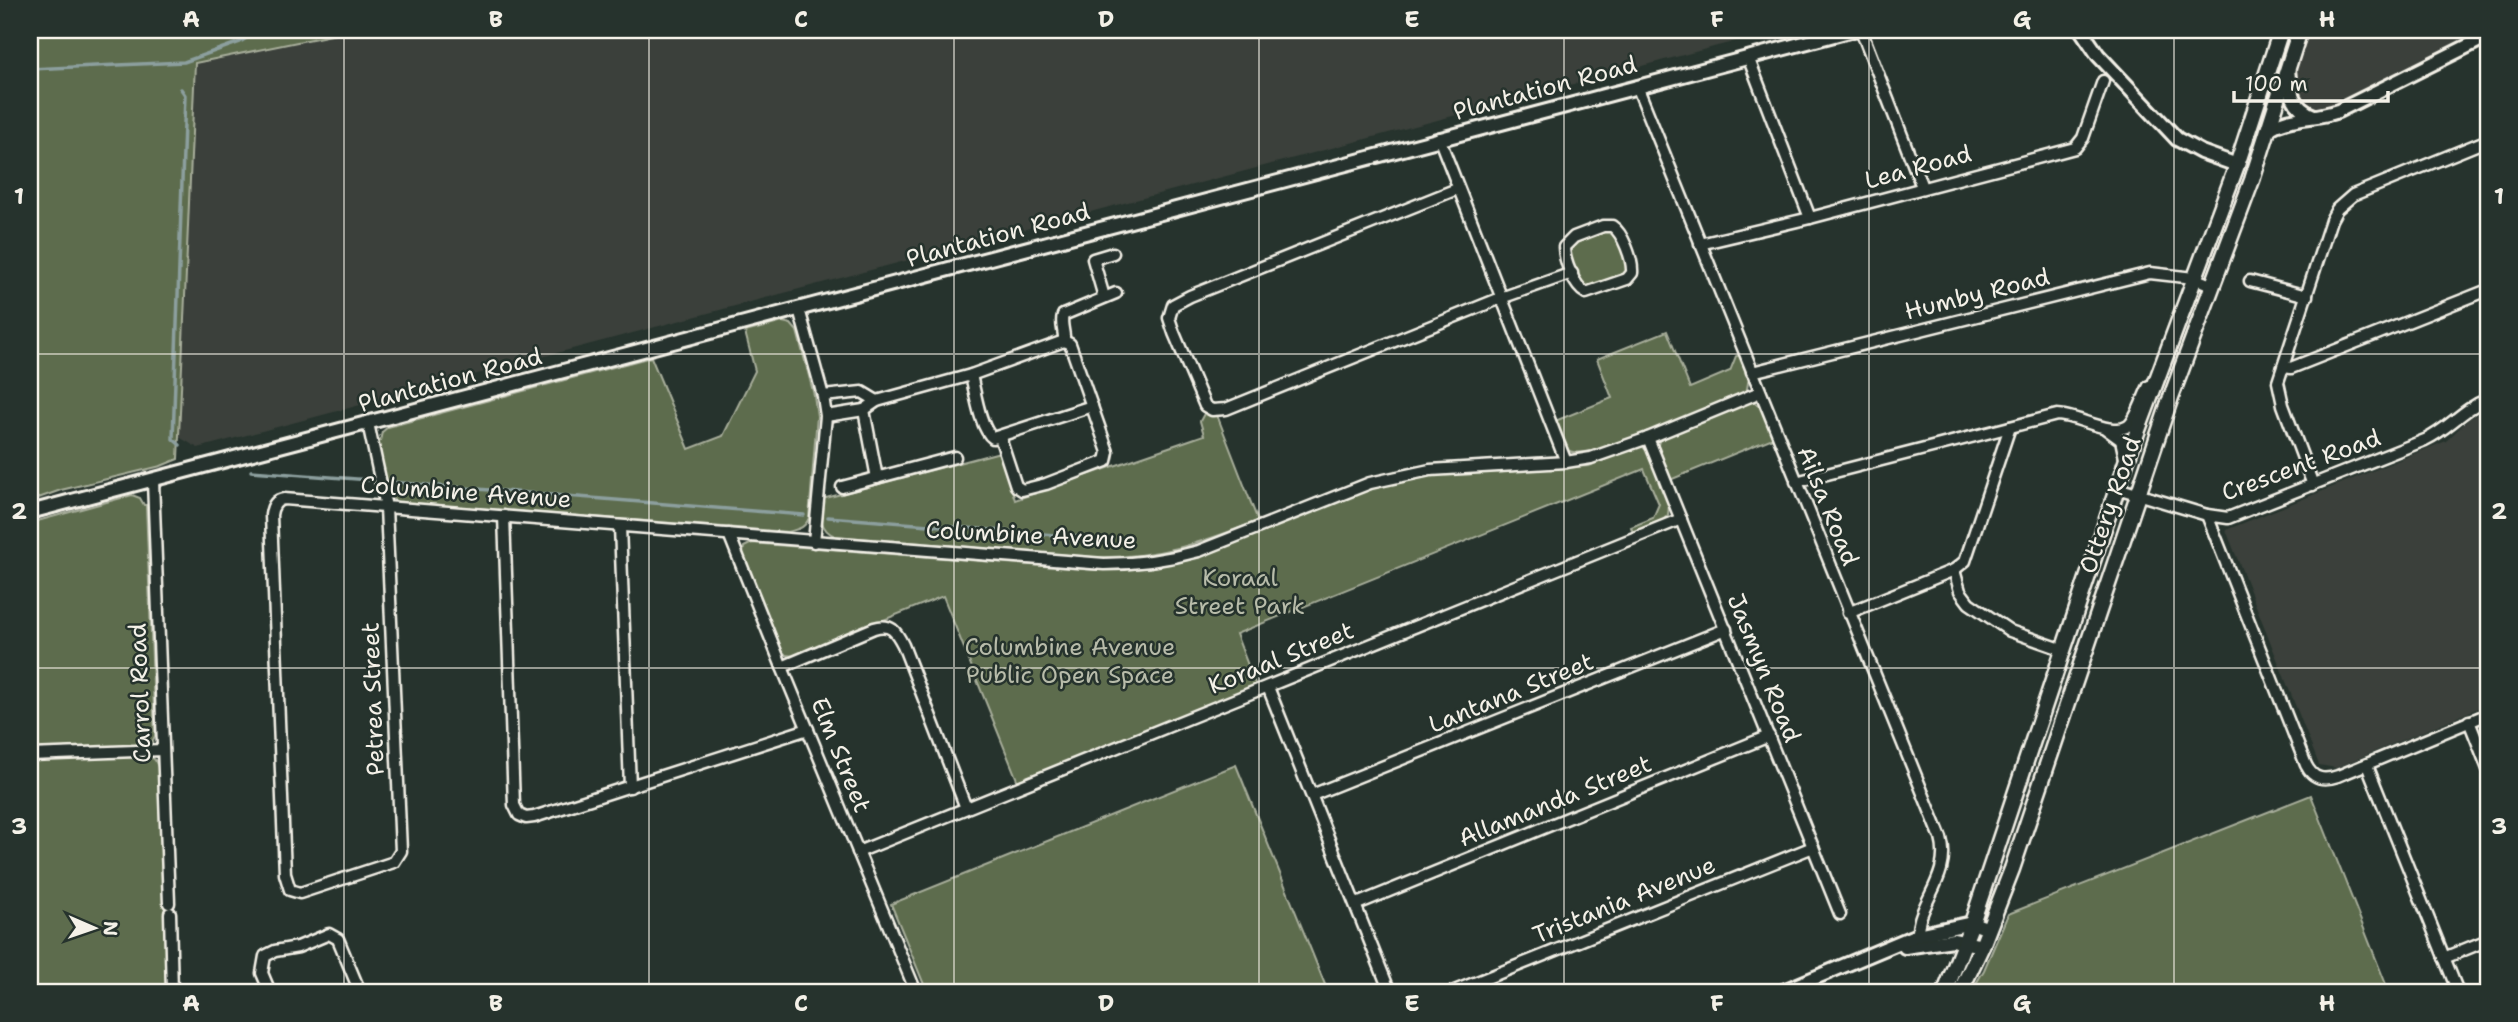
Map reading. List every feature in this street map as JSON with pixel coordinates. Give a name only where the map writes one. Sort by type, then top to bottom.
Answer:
[{"type":"main road","name":"Ottery Road","points":[[1945,992],[1972,923],[2126,462],[2237,165],[2281,30]]},
{"type":"main road","name":"Ottery Road","points":[[1960,992],[1982,946],[2012,869],[2211,285],[2252,180],[2300,30]]},
{"type":"street","name":"Plantation Road","points":[[30,512],[1853,30]]},
{"type":"street","points":[[1861,30],[1922,187]]},
{"type":"street","points":[[2081,30],[2098,55],[2177,139],[2201,152],[2237,165]]},
{"type":"street","points":[[2268,129],[2284,120],[2317,117],[2338,111],[2488,36]]},
{"type":"street","points":[[1748,57],[1810,218]]},
{"type":"street","points":[[2288,68],[2291,97],[2297,107],[2317,117]]},
{"type":"street","name":"Lea Road","points":[[1700,244],[2075,148],[2083,138],[2103,81]]},
{"type":"street","name":"Ailsa Road","points":[[1637,86],[1943,846],[1942,870],[1921,919],[1918,939]]},
{"type":"street","points":[[1438,138],[1566,462]]},
{"type":"street","points":[[2314,485],[2278,392],[2278,382],[2331,220],[2344,200],[2364,189],[2488,140]]},
{"type":"street","points":[[1457,189],[1180,300],[1171,309],[1169,318],[1196,390],[1205,406],[1212,410],[1238,405],[1501,298],[1572,273]]},
{"type":"street","points":[[1603,226],[1612,226],[1618,230],[1633,267],[1631,277],[1586,293],[1580,290],[1572,273],[1564,252],[1566,243],[1574,237],[1603,226]]},
{"type":"street","points":[[1104,297],[1093,259],[1113,253]]},
{"type":"street","name":"Humby Road","points":[[1752,372],[2150,273],[2194,278],[2211,285]]},
{"type":"street","points":[[2250,281],[2307,296]]},
{"type":"street","points":[[2283,367],[2291,368],[2488,290]]},
{"type":"street","points":[[1064,341],[1065,332],[1061,321],[1063,315],[1116,293]]},
{"type":"street","points":[[799,309],[826,416],[814,542]]},
{"type":"street","points":[[826,416],[864,410],[877,401],[971,375],[1064,341]]},
{"type":"street","points":[[1000,437],[1017,488],[1025,491],[1103,464],[1108,458],[1072,347],[1064,341]]},
{"type":"street","points":[[971,375],[987,433],[993,438],[1092,406]]},
{"type":"street","points":[[1796,482],[2062,415],[2102,427],[2122,428],[2128,426],[2142,398],[2157,377]]},
{"type":"street","points":[[823,396],[862,392],[877,401]]},
{"type":"street","name":"Columbine Avenue","points":[[290,890],[286,885],[284,860],[271,516],[274,504],[284,499],[1104,564],[1145,563],[1199,551],[1370,483],[1397,475],[1460,467],[1566,462],[1591,458],[1648,438],[1760,392]]},
{"type":"street","name":"Crescent Road","points":[[2117,488],[2207,515],[2228,518],[2434,436],[2464,411],[2488,399]]},
{"type":"street","points":[[864,410],[877,478]]},
{"type":"street","name":"Petrea Street","points":[[290,890],[305,893],[394,862],[400,856],[386,507],[368,423]]},
{"type":"street","points":[[1849,613],[1962,565],[2010,426]]},
{"type":"street","points":[[2102,427],[2120,440],[2126,462]]},
{"type":"street","name":"Jasmyn Road","points":[[1648,438],[1840,914]]},
{"type":"street","points":[[842,487],[955,457]]},
{"type":"street","name":"Carrol Road","points":[[153,481],[172,992]]},
{"type":"street","points":[[2207,515],[2311,774],[2329,779],[2488,714]]},
{"type":"street","points":[[503,516],[514,805],[519,815],[530,818],[808,729]]},
{"type":"street","name":"Koraal Street","points":[[858,852],[1681,519]]},
{"type":"street","points":[[620,526],[631,787]]},
{"type":"street","name":"Elm Street","points":[[729,534],[916,992]]},
{"type":"street","points":[[1954,570],[1960,591],[1969,603],[2010,631],[2064,650]]},
{"type":"street","points":[[782,667],[874,628],[886,626],[894,630],[966,808]]},
{"type":"street","name":"Lantana Street","points":[[1312,795],[1726,629]]},
{"type":"street","points":[[1268,687],[1391,992]]},
{"type":"street","points":[[2469,721],[2488,769]]},
{"type":"street","name":"Allamanda Street","points":[[1357,904],[1769,736]]},
{"type":"street","points":[[30,755],[163,750]]},
{"type":"street","points":[[2367,765],[2458,992]]},
{"type":"street","name":"Tristania Avenue","points":[[1452,992],[1812,847]]},
{"type":"street","points":[[1782,992],[1918,939],[1972,923],[1989,929]]},
{"type":"street","points":[[270,992],[262,973],[265,956],[275,951],[298,947],[329,934],[338,939],[360,992]]},
{"type":"street","points":[[1918,939],[1965,941],[1982,946]]},
{"type":"street","points":[[2444,958],[2488,940]]},
{"type":"shaded area","points":[[356,30],[1778,30],[198,448],[179,437],[195,63]]},
{"type":"shaded area","points":[[2300,30],[2488,30],[2488,36],[2317,117],[2290,87]]},
{"type":"shaded area","points":[[2488,410],[2488,704],[2336,768],[2319,765],[2226,530],[2446,441],[2470,418]]},
{"type":"green space","points":[[30,30],[356,30],[195,63],[178,459],[161,466],[61,490],[30,501]]},
{"type":"green space","points":[[1607,229],[1623,249],[1625,275],[1588,289],[1574,270],[1569,247],[1573,242]]},
{"type":"green space","points":[[783,322],[791,324],[797,331],[817,416],[809,518],[800,528],[788,532],[398,502],[389,497],[378,441],[388,427],[651,357],[689,449],[723,436],[755,371],[745,332]]},
{"type":"green space","points":[[1667,331],[1690,388],[1730,371],[1736,356],[1740,355],[1749,377],[1747,389],[1653,432],[1602,449],[1569,451],[1555,421],[1612,398],[1597,359]]},
{"type":"green space","points":[[1752,401],[1760,406],[1773,438],[1670,480],[1657,448],[1660,438]]},
{"type":"green space","points":[[1205,412],[1217,415],[1258,521],[1197,543],[1137,555],[1093,557],[835,536],[823,525],[822,499],[1000,452],[1015,500],[1204,435],[1200,421]]},
{"type":"green space","name":"Columbine Avenue Public Open Space","points":[[1636,447],[1643,447],[1649,453],[1669,505],[1668,515],[1660,523],[1633,533],[1631,527],[1653,518],[1659,504],[1644,469],[1236,634],[1256,686],[1018,782],[943,596],[794,656],[786,655],[782,651],[743,553],[744,547],[752,543],[1095,570],[1149,568],[1188,560],[1398,480],[1438,473],[1589,466]]},
{"type":"green space","points":[[132,495],[140,498],[146,505],[155,736],[151,744],[143,747],[30,750],[30,523]]},
{"type":"green space","points":[[148,755],[155,760],[159,769],[170,992],[30,992],[30,759]]},
{"type":"green space","points":[[1236,765],[1328,992],[927,992],[891,904]]},
{"type":"green space","points":[[2311,795],[2389,992],[1971,992],[1984,970],[2008,914]]},
{"type":"waterway","points":[[30,69],[184,62],[240,42],[259,30]]},
{"type":"waterway","points":[[180,445],[173,439],[185,95],[181,89]]},
{"type":"waterway","points":[[251,471],[370,480]]},
{"type":"waterway","points":[[389,482],[804,515]]},
{"type":"waterway","points":[[828,517],[1093,538]]},
{"type":"park label","name":"Koraal Street Park","points":[[1240,592]]}]
